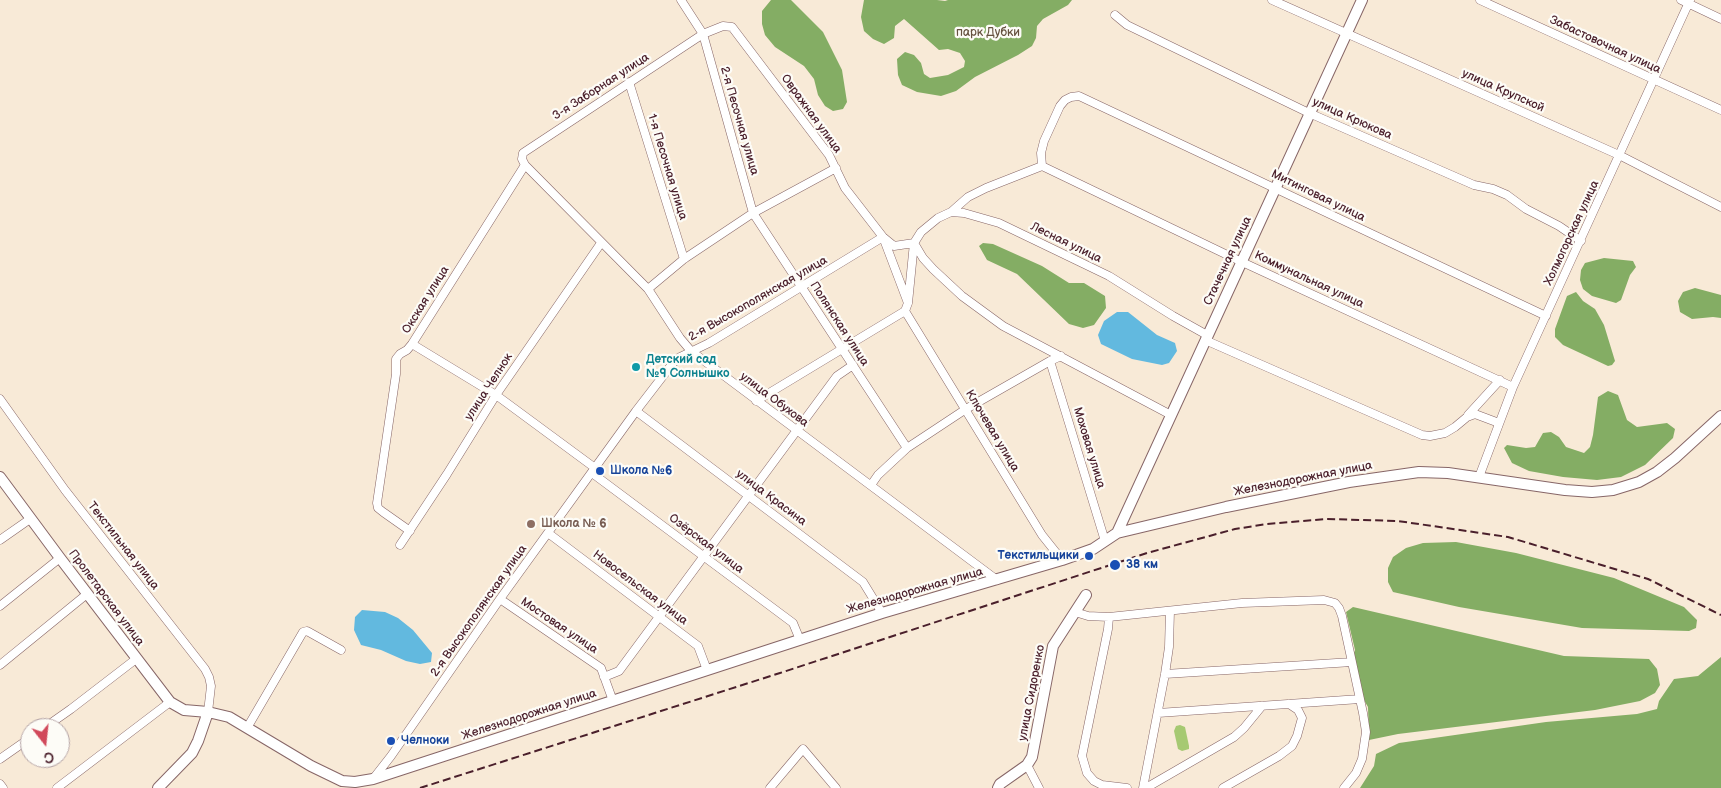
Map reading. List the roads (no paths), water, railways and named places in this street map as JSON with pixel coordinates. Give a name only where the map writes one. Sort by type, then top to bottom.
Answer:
[{"type":"street","name":"2-я Песочная улица","points":[[680,0],[703,34],[753,213]]},
{"type":"street","name":"улица Крупской","points":[[1272,0],[1619,155],[1721,208]]},
{"type":"street","name":"Стачечная улица","points":[[1117,533],[1362,0]]},
{"type":"street","name":"Забастовочная улица","points":[[1480,0],[1721,110]]},
{"type":"street","name":"Холмогорская улица","points":[[1479,477],[1513,387],[1653,80],[1686,1]]},
{"type":"street","points":[[1686,1],[1721,19]]},
{"type":"street","name":"улица Крюкова","points":[[1115,15],[1127,25],[1309,112],[1474,185],[1493,189],[1507,195],[1526,210],[1559,226],[1580,241]]},
{"type":"street","name":"Овражная улица","points":[[703,34],[723,26],[732,27],[829,154],[845,188],[883,238],[908,303]]},
{"type":"street","name":"3-я Заборная улица","points":[[525,165],[522,159],[523,153],[703,34]]},
{"type":"street","name":"1-я Песочная улица","points":[[629,82],[684,259]]},
{"type":"street","name":"Митинговая улица","points":[[1042,166],[1041,153],[1044,141],[1060,106],[1065,100],[1079,96],[1546,316]]},
{"type":"street","name":"улица Обухова","points":[[525,165],[648,289],[680,338],[691,351],[997,580]]},
{"type":"street","name":"Окская улица","points":[[410,531],[378,508],[377,503],[396,374],[396,359],[400,354],[408,350],[412,344],[525,165]]},
{"type":"street","points":[[756,401],[905,311],[908,303],[914,243],[921,232],[938,218],[951,212],[968,197],[986,188],[1042,166]]},
{"type":"street","name":"Коммунальная улица","points":[[1042,166],[1242,262],[1513,387]]},
{"type":"street","points":[[648,289],[684,259],[753,213],[836,168]]},
{"type":"street","name":"Лесная улица","points":[[951,212],[964,213],[999,223],[1109,276],[1206,338],[1422,435],[1430,436],[1455,427],[1467,417],[1500,380]]},
{"type":"street","name":"Полянская улица","points":[[753,213],[907,448]]},
{"type":"street","points":[[883,238],[894,246],[914,243]]},
{"type":"street","name":"2-я Высокополянская улица","points":[[373,779],[500,599],[673,363],[680,356],[709,343],[883,238]]},
{"type":"street","name":"улица Челнок","points":[[400,545],[496,395],[601,243]]},
{"type":"street","points":[[914,243],[923,258],[962,296],[1003,326],[1171,415]]},
{"type":"street","name":"Ключевая улица","points":[[905,311],[1042,535],[1062,560]]},
{"type":"street","name":"Озёрская улица","points":[[412,344],[496,395],[794,623],[800,640]]},
{"type":"street","points":[[871,485],[878,475],[907,448],[966,409],[1060,356]]},
{"type":"street","name":"Моховая улица","points":[[1050,361],[1105,541]]},
{"type":"street","points":[[604,677],[619,670],[837,376],[853,365]]},
{"type":"street","name":"Текстильная улица","points":[[0,399],[65,490],[205,669],[211,686],[208,712]]},
{"type":"street","name":"улица Красина","points":[[636,411],[863,582],[882,613]]},
{"type":"street","points":[[1467,417],[1475,414],[1498,423]]},
{"type":"street","name":"Железнодорожная улица","points":[[208,712],[229,717],[311,766],[342,780],[355,782],[373,779],[882,613],[1062,560],[1093,549],[1117,533],[1226,507],[1390,475],[1419,472],[1448,473],[1565,490],[1592,492],[1613,490],[1639,482],[1657,472],[1721,416]]},
{"type":"street","name":"Пролетарская улица","points":[[0,478],[170,702]]},
{"type":"street","points":[[0,540],[30,519]]},
{"type":"street","name":"Новосельская улица","points":[[548,533],[698,646],[707,670]]},
{"type":"street","points":[[0,606],[60,558]]},
{"type":"street","points":[[0,665],[87,594]]},
{"type":"street","name":"улица Сидоренко","points":[[1027,765],[1032,757],[1053,646],[1086,596]]},
{"type":"street","name":"Мостовая улица","points":[[500,599],[601,668],[613,701]]},
{"type":"street","points":[[1075,612],[1088,616],[1109,617],[1242,603],[1324,600],[1335,602],[1342,616],[1366,732],[1364,748],[1356,774],[1344,788]]},
{"type":"street","points":[[1145,788],[1169,648],[1170,610]]},
{"type":"street","points":[[1109,617],[1082,756],[1087,773],[1094,780],[1102,785],[1127,788]]},
{"type":"street","points":[[247,728],[303,632],[307,631],[341,650]]},
{"type":"street","points":[[58,718],[136,659]]},
{"type":"street","points":[[1165,674],[1352,662]]},
{"type":"street","points":[[1158,713],[1360,699]]},
{"type":"street","points":[[56,788],[170,702],[184,710],[208,712],[192,753],[158,788]]},
{"type":"street","points":[[1223,788],[1292,746],[1302,718],[1298,710],[1289,704]]},
{"type":"street","points":[[1145,788],[1234,737],[1262,706]]},
{"type":"street","points":[[0,758],[20,745]]},
{"type":"street","points":[[770,788],[803,749],[836,788]]},
{"type":"street","points":[[998,788],[1000,784],[1027,765],[1039,788]]},
{"type":"street","points":[[0,784],[2,788]]},
{"type":"water","points":[[1117,312],[1128,312],[1157,335],[1175,343],[1177,351],[1169,363],[1162,365],[1132,359],[1101,344],[1098,335],[1104,321]]},
{"type":"water","points":[[362,610],[385,612],[398,618],[413,630],[432,653],[431,662],[420,664],[406,661],[381,650],[361,645],[354,630],[355,617]]},
{"type":"railway","points":[[420,788],[1147,553],[1235,529],[1267,524],[1327,519],[1398,521],[1508,537],[1648,579],[1721,615]]},
{"type":"place","name":"Детский сад №9 Солнышко","points":[[636,367]]},
{"type":"place","name":"Школа №6","points":[[600,471]]},
{"type":"place","name":"Школа № 6","points":[[531,524]]},
{"type":"place","name":"Текстильщики","points":[[1089,556]]},
{"type":"place","name":"38 км","points":[[1115,565]]},
{"type":"place","name":"Челноки","points":[[391,741]]},
{"type":"park label","name":"парк Дубки","points":[[988,33]]}]
